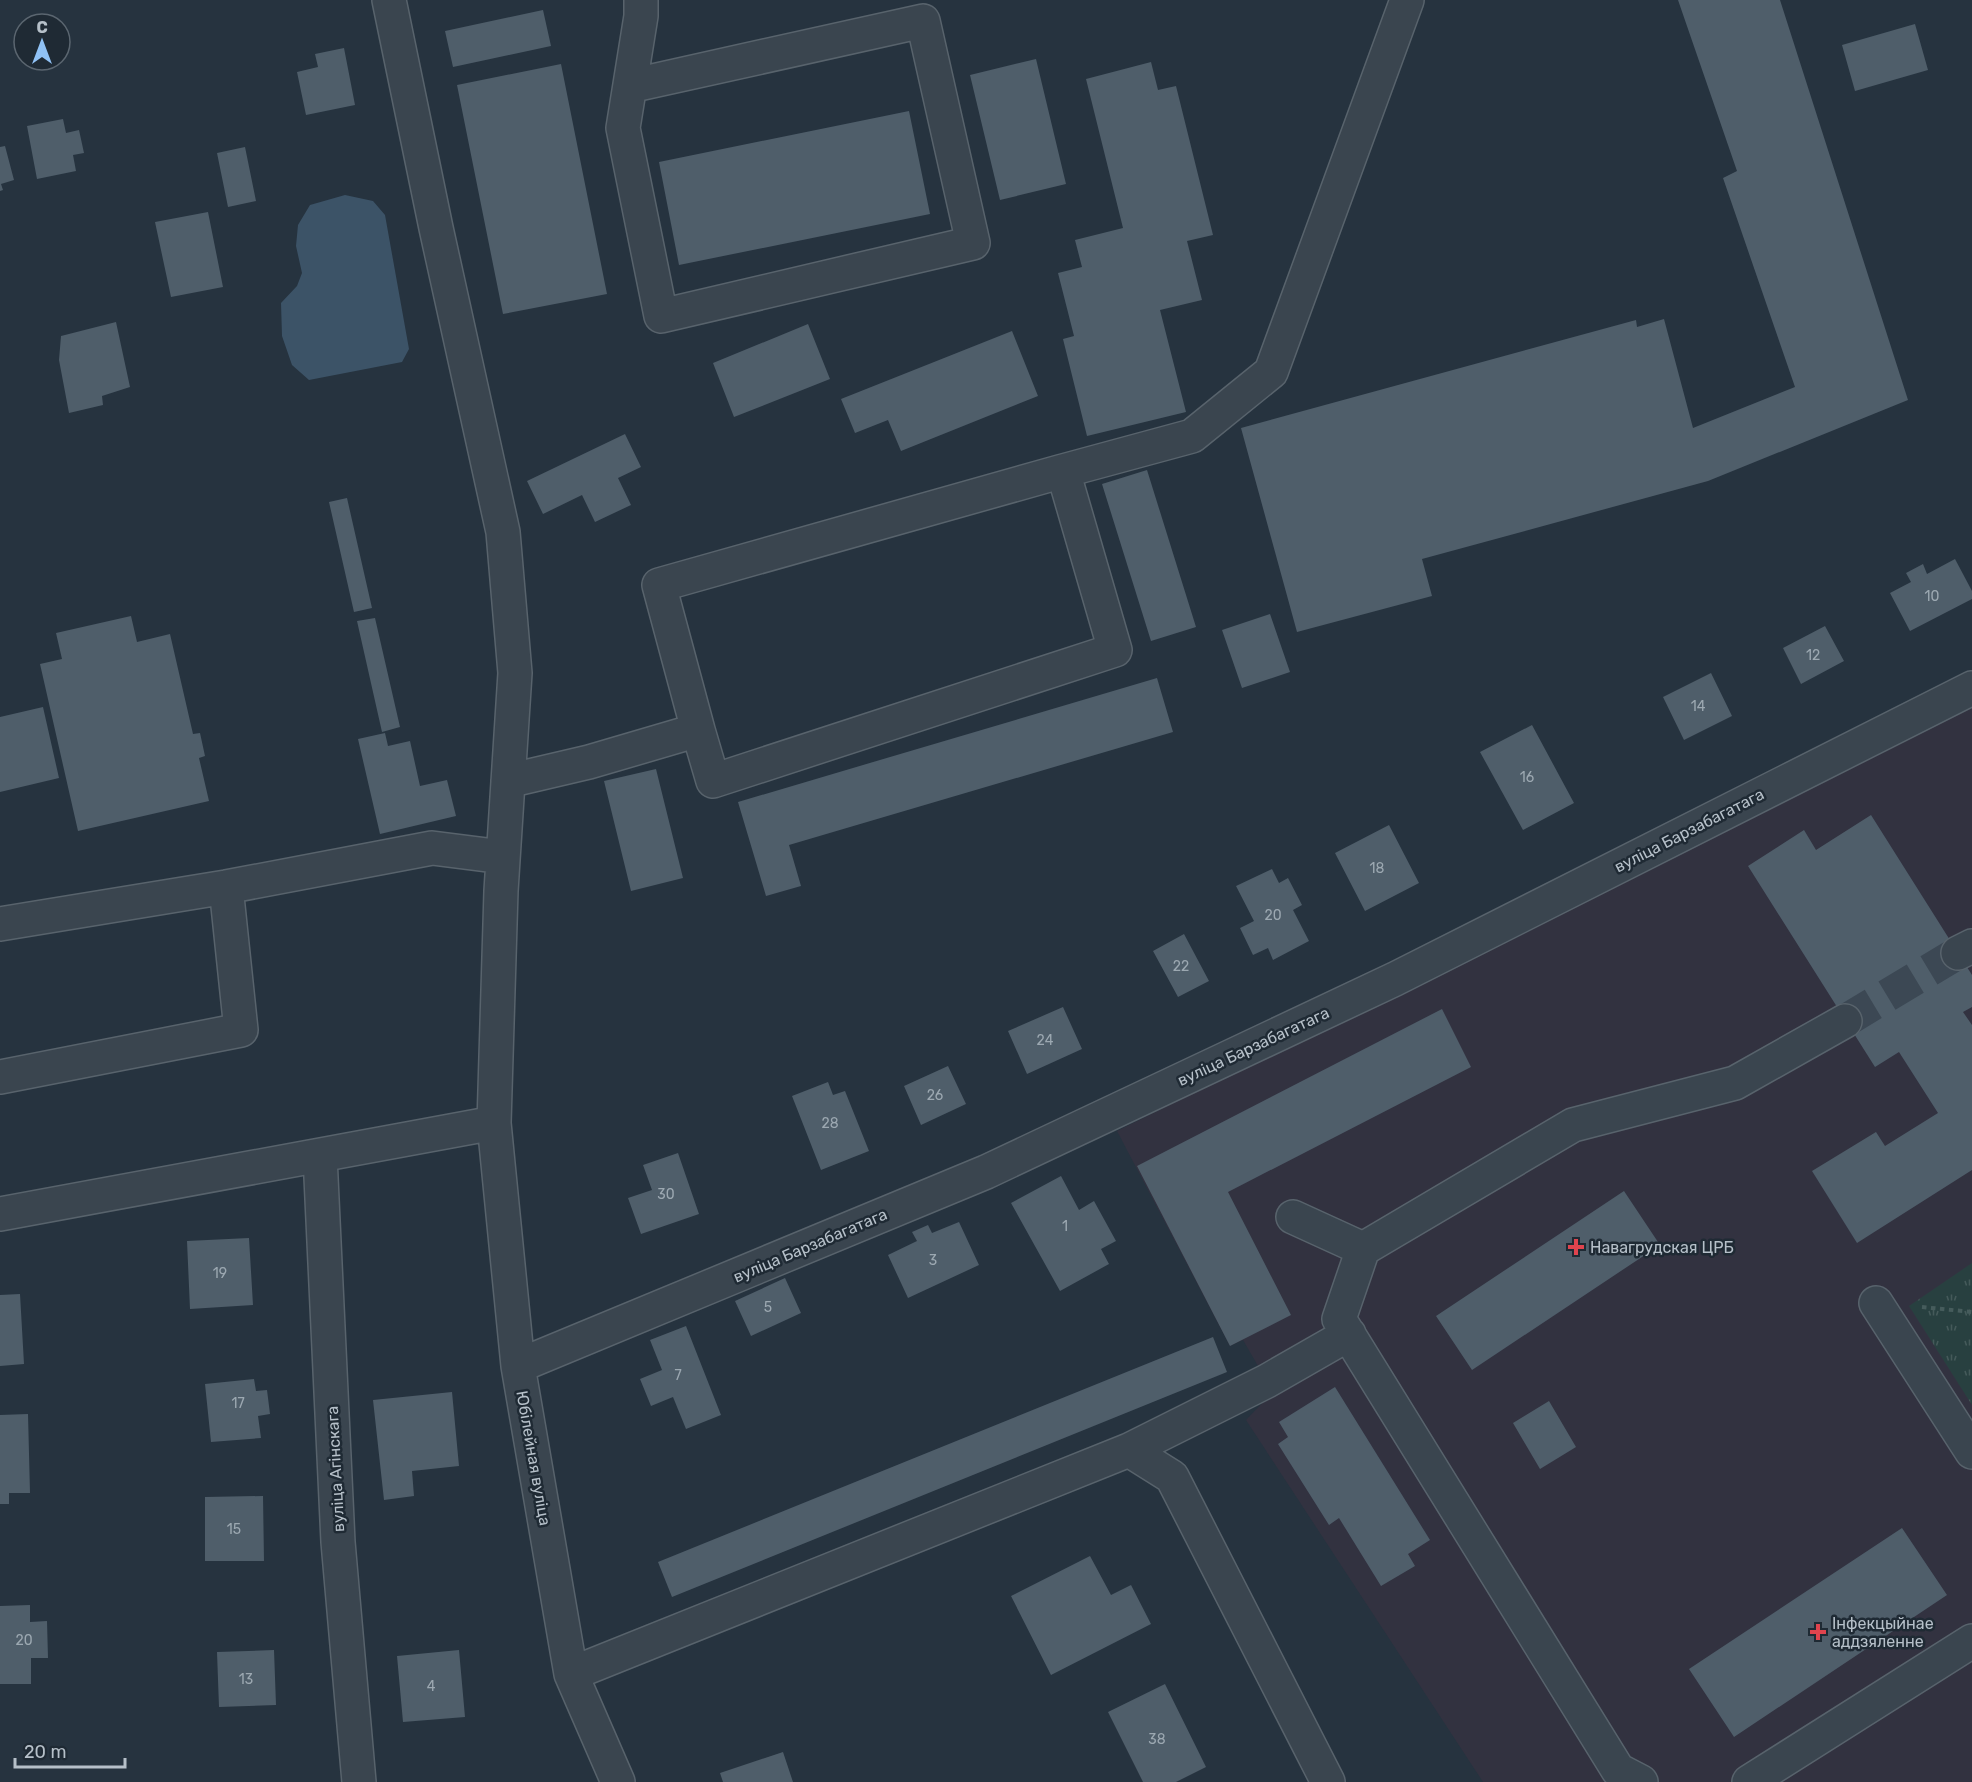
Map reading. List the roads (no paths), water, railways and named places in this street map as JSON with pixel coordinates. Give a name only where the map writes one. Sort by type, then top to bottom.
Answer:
[{"type":"street","name":"Юбілейная вуліца","points":[[389,0],[436,228],[503,532],[515,674],[503,857],[494,1122],[518,1366],[571,1674],[618,1782]]},
{"type":"street","points":[[630,86],[923,21],[973,243],[661,316],[623,128],[641,16],[640,0]]},
{"type":"street","points":[[1063,471],[1115,650],[713,781],[659,585],[1063,471],[1192,435],[1271,372],[1407,0]]},
{"type":"street","name":"вуліца Барзабагатага","points":[[518,1366],[986,1172],[1395,979],[1972,688]]},
{"type":"street","points":[[508,781],[589,762],[698,730]]},
{"type":"street","points":[[0,924],[226,887],[432,848],[503,857]]},
{"type":"street","points":[[0,1077],[241,1030],[226,887]]},
{"type":"street","points":[[1641,1782],[1618,1770],[1339,1319],[1363,1249],[1573,1125],[1734,1083],[1845,1021]]},
{"type":"street","points":[[0,1214],[494,1122]]},
{"type":"street","name":"вуліца Агінскага","points":[[320,1156],[338,1542],[358,1782]]},
{"type":"street","points":[[1293,1217],[1363,1249]]},
{"type":"street","points":[[1876,1303],[1972,1452]]},
{"type":"street","points":[[571,1674],[1129,1450],[1267,1381],[1349,1334]]},
{"type":"street","points":[[1129,1450],[1172,1477],[1328,1782]]},
{"type":"street","points":[[1749,1782],[1972,1641]]},
{"type":"tunnel","points":[[1845,1021],[1958,953]]},
{"type":"place","name":"Навагрудская ЦРБ","points":[[1576,1247]]},
{"type":"place","name":"Інфекцыйнае аддзяленне","points":[[1818,1632]]}]
